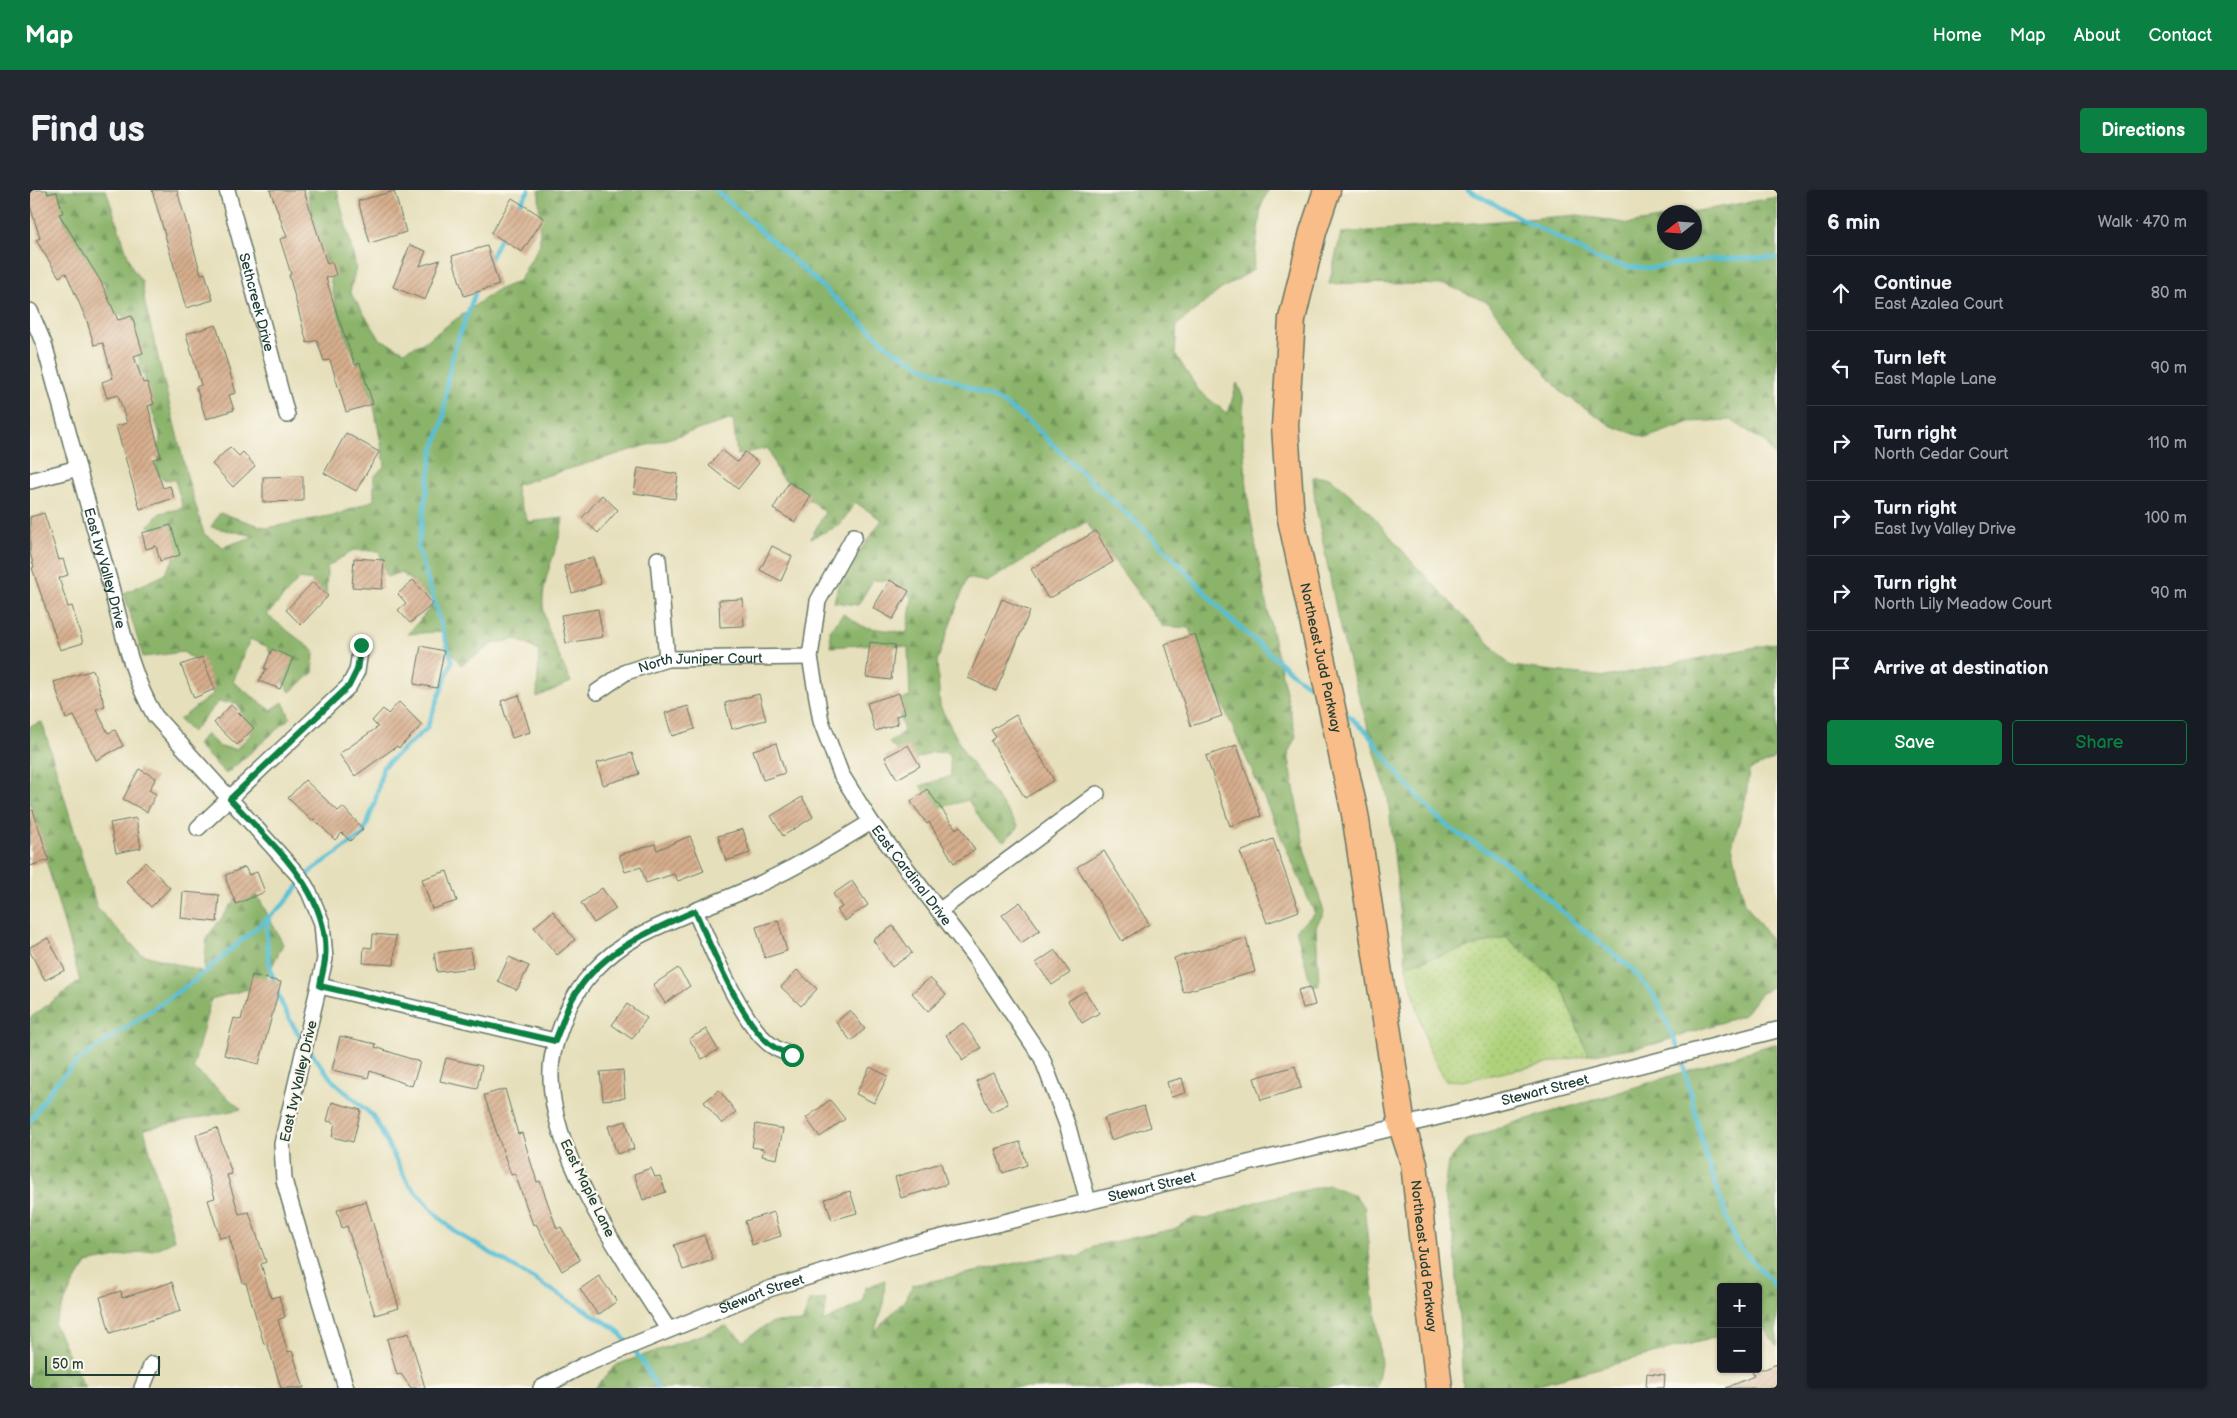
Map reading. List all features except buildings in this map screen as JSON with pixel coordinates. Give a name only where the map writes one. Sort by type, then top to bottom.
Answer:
[{"type":"highway","name":"Northeast Judd Parkway","points":[[1327,190],[1313,232],[1292,319],[1285,426],[1291,519],[1355,814],[1402,1126],[1414,1163],[1439,1388]]},
{"type":"highway","name":"Northeast Judd Parkway","points":[[1402,1126],[1400,1165],[1422,1388]]},
{"type":"street","name":"Sethcreek Drive","points":[[227,190],[287,415]]},
{"type":"street","name":"East Ivy Valley Drive","points":[[30,311],[44,344],[139,685],[156,716],[289,863],[310,892],[322,923],[325,959],[282,1144],[282,1160],[289,1198],[346,1388]]},
{"type":"street","points":[[30,481],[78,468]]},
{"type":"street","name":"East Cardinal Drive","points":[[854,536],[818,601],[810,657],[821,721],[842,774],[871,822],[976,959],[1042,1058],[1068,1127],[1088,1201]]},
{"type":"street","points":[[658,559],[667,659]]},
{"type":"street","points":[[198,828],[349,686],[357,670],[361,645]]},
{"type":"street","name":"North Juniper Court","points":[[597,692],[626,672],[667,659],[810,657]]},
{"type":"street","points":[[939,911],[1097,794]]},
{"type":"street","name":"East Maple Lane","points":[[668,1329],[612,1241],[586,1192],[563,1140],[554,1109],[550,1080],[555,1041],[570,1004],[584,983],[608,958],[636,937],[775,877],[813,857],[871,822]]},
{"type":"street","points":[[695,911],[728,984],[746,1015],[773,1047],[792,1055]]},
{"type":"street","points":[[320,986],[555,1041]]},
{"type":"street","name":"Stewart Street","points":[[541,1388],[584,1365],[769,1289],[918,1243],[1402,1126],[1777,1030]]},
{"type":"street","points":[[142,1388],[152,1364]]},
{"type":"green space","points":[[46,190],[106,190],[132,268],[142,282],[145,304],[188,480],[204,534],[223,547],[255,536],[211,527],[220,513],[267,528],[339,514],[374,500],[374,477],[385,465],[372,396],[348,342],[335,303],[327,262],[312,214],[307,190],[337,190],[356,267],[350,292],[380,339],[404,351],[423,343],[495,291],[519,281],[540,244],[539,190],[1268,190],[1261,207],[1253,270],[1220,290],[1177,325],[1175,354],[1199,391],[1228,414],[1237,383],[1243,397],[1243,443],[1249,509],[1269,618],[1296,736],[1288,753],[1305,852],[1324,912],[1316,926],[1319,985],[1311,985],[1296,929],[1315,914],[1189,628],[1162,626],[1086,522],[987,582],[967,578],[937,661],[940,706],[966,756],[1019,827],[1004,841],[986,828],[968,800],[939,808],[920,786],[951,776],[949,753],[933,752],[913,760],[901,754],[889,743],[904,731],[895,701],[910,697],[908,647],[873,644],[831,647],[830,630],[843,614],[864,627],[907,633],[912,598],[895,581],[873,580],[858,605],[834,602],[839,581],[882,520],[855,502],[840,525],[811,538],[825,512],[779,475],[768,448],[737,455],[733,419],[516,485],[517,495],[528,522],[563,518],[544,587],[543,607],[548,629],[571,682],[537,697],[539,651],[516,639],[493,644],[461,665],[449,649],[445,631],[408,634],[435,602],[401,572],[387,577],[379,551],[353,550],[327,567],[326,600],[313,581],[299,579],[267,615],[314,651],[313,673],[290,692],[276,670],[268,647],[250,639],[233,682],[271,710],[283,702],[290,718],[226,774],[197,745],[206,734],[220,747],[236,749],[251,734],[237,703],[218,702],[192,732],[179,720],[213,694],[199,663],[183,652],[143,657],[124,593],[164,575],[176,555],[172,533],[148,526],[160,513],[183,508],[175,480],[162,479],[155,468],[158,459],[160,435],[149,401],[144,374],[127,374],[140,364],[134,331],[121,314],[97,318],[105,303],[105,285],[87,268],[55,201]]},
{"type":"green space","points":[[1777,197],[1777,460],[1766,443],[1731,420],[1690,422],[1646,438],[1612,426],[1561,392],[1487,302],[1446,285],[1329,284],[1341,233],[1578,215],[1630,224],[1657,219],[1657,250],[1702,250],[1702,210]]},
{"type":"green space","points":[[1313,477],[1329,477],[1366,508],[1413,563],[1511,666],[1605,677],[1777,643],[1777,743],[1774,760],[1749,770],[1746,797],[1732,846],[1745,903],[1777,949],[1777,983],[1760,994],[1744,1015],[1655,1044],[1588,1055],[1560,983],[1506,937],[1406,965],[1388,798],[1341,633],[1315,503]]},
{"type":"green space","points":[[42,722],[97,908],[141,954],[204,972],[207,937],[250,881],[283,944],[263,985],[211,999],[193,1068],[241,1109],[144,1129],[174,1240],[156,1249],[87,1263],[72,1286],[54,1324],[85,1388],[30,1388],[30,1018],[80,981],[30,802],[30,726]]},
{"type":"green space","points":[[1506,937],[1560,983],[1588,1055],[1462,1081],[1445,1080],[1428,1048],[1406,965]]},
{"type":"green space","points":[[1777,1044],[1777,1346],[1762,1326],[1762,1283],[1717,1283],[1717,1337],[1523,1388],[1463,1388],[1455,1245],[1444,1192],[1448,1162],[1467,1140],[1510,1124]]},
{"type":"green space","points":[[1329,1185],[1354,1195],[1364,1206],[1381,1364],[1376,1388],[595,1388],[616,1365],[726,1326],[744,1341],[765,1326],[776,1322],[802,1323],[810,1301],[826,1299],[823,1322],[863,1302],[865,1288],[885,1280],[883,1307],[874,1332],[904,1301],[913,1285],[1060,1254],[1079,1257],[1093,1246],[1174,1229],[1194,1218],[1207,1219],[1261,1200]]},
{"type":"waterway","points":[[517,208],[529,190]]},
{"type":"waterway","points":[[716,190],[890,348],[925,368],[1001,401],[1034,426],[1088,479],[1159,543],[1228,617],[1292,673],[1318,692]]},
{"type":"waterway","points":[[1468,190],[1599,260],[1629,267],[1651,268],[1713,259],[1777,258]]},
{"type":"waterway","points":[[489,261],[502,234]]},
{"type":"waterway","points":[[305,878],[312,870],[363,835],[375,802],[383,767],[427,728],[452,661],[418,548],[433,451],[443,422],[447,383],[454,350],[477,288]]},
{"type":"waterway","points":[[1342,710],[1367,732],[1403,780],[1433,813],[1455,832],[1496,856],[1519,873],[1573,921],[1631,968],[1656,998],[1681,1055],[1706,1157],[1736,1243],[1777,1288]]},
{"type":"waterway","points":[[30,1121],[54,1085],[79,1060],[195,980],[282,906],[300,884]]},
{"type":"waterway","points":[[268,918],[268,950],[274,981],[285,1011],[302,1039]]},
{"type":"waterway","points":[[308,1048],[333,1081],[373,1116],[408,1183],[454,1231],[615,1328],[628,1343]]},
{"type":"waterway","points":[[633,1349],[641,1359],[657,1388]]},
{"type":"route","points":[[361,645],[357,670],[349,686],[230,799],[289,863],[310,892],[322,923],[324,941],[325,959],[320,986],[555,1041],[570,1004],[584,983],[615,951],[636,937],[695,911],[728,984],[746,1015],[773,1047],[792,1055]]}]
